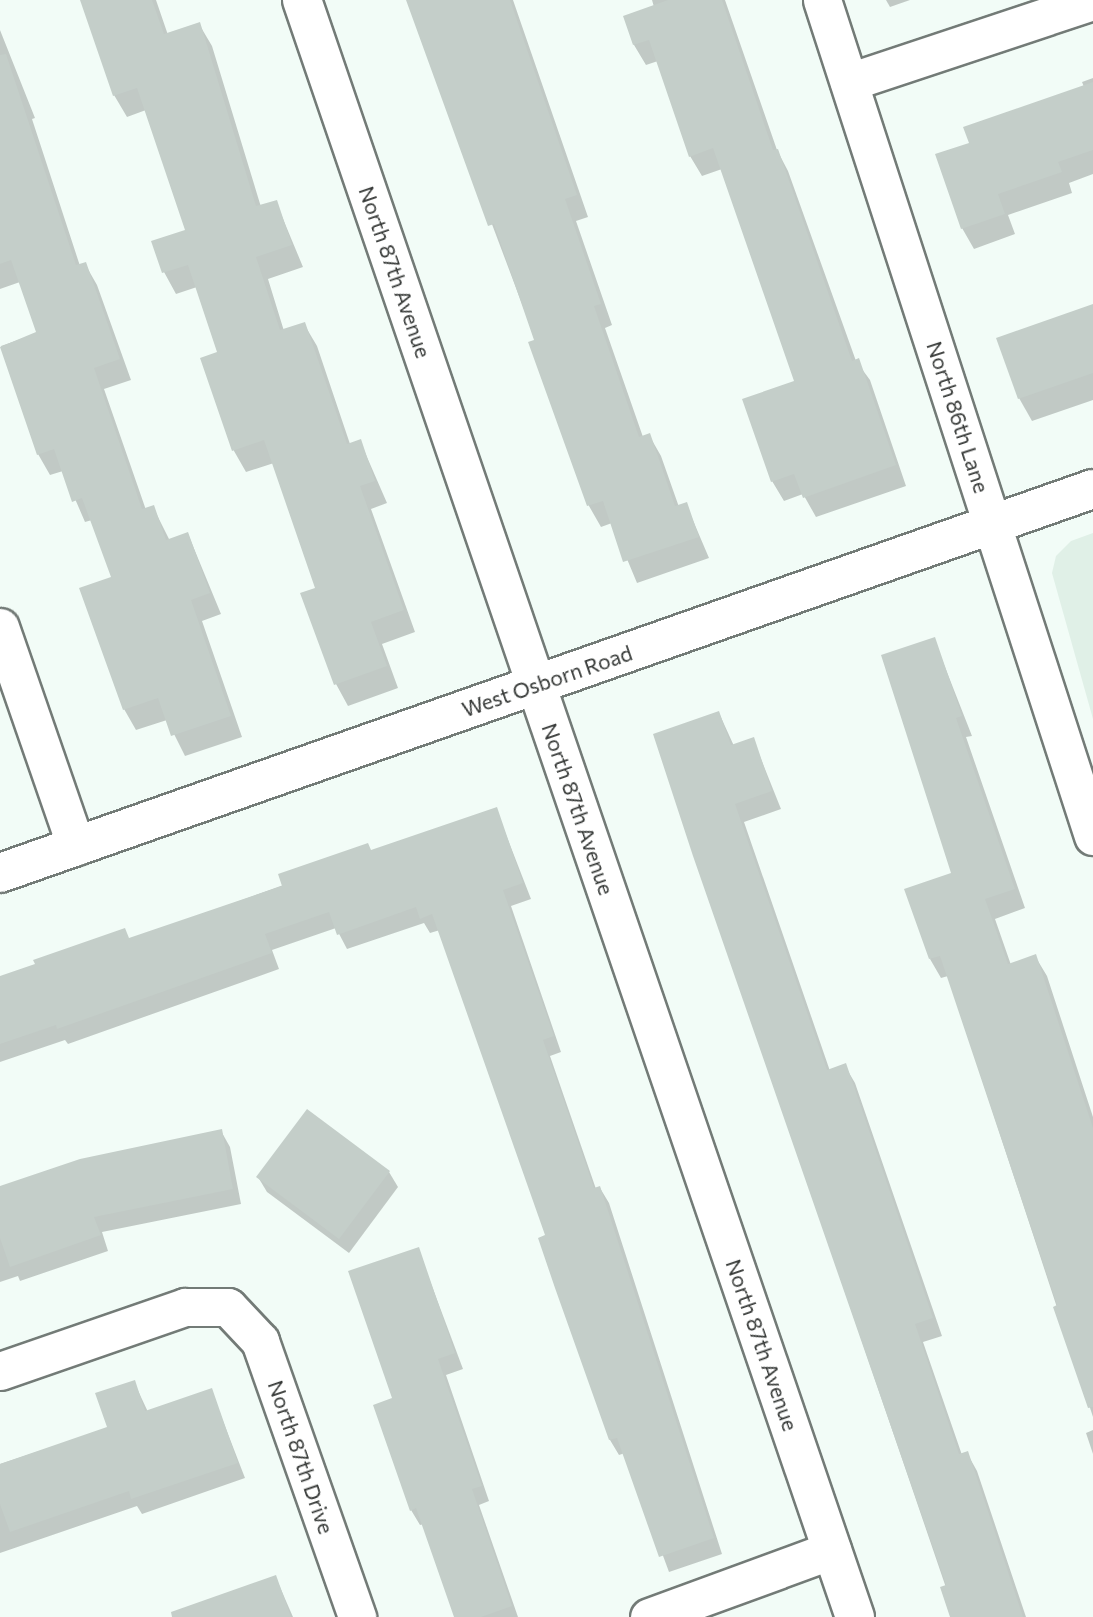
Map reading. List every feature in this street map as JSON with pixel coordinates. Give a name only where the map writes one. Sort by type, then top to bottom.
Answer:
[{"type":"street","name":"North 87th Avenue","points":[[302,0],[855,1617]]},
{"type":"street","name":"North 86th Lane","points":[[822,0],[1093,836]]},
{"type":"street","points":[[849,82],[1093,1]]},
{"type":"street","name":"West Osborn Road","points":[[0,873],[1093,489]]},
{"type":"street","points":[[0,627],[76,846]]},
{"type":"street","name":"North 87th Drive","points":[[0,1371],[185,1307],[228,1307],[260,1341],[356,1617]]},
{"type":"street","points":[[649,1617],[832,1550]]},
{"type":"shaded area","points":[[1093,533],[1093,719],[1052,573],[1056,556],[1071,541]]},
{"type":"building","points":[[80,0],[152,0],[164,34],[200,22],[256,206],[277,200],[292,245],[256,257],[280,330],[305,322],[347,444],[361,439],[375,481],[360,486],[404,610],[371,622],[387,666],[334,685],[300,593],[315,588],[264,440],[232,451],[200,358],[217,352],[188,265],[162,273],[151,241],[185,230],[137,88],[113,96]]},
{"type":"building","points":[[406,0],[510,0],[577,195],[565,199],[601,304],[594,306],[639,437],[650,433],[675,506],[687,502],[699,537],[623,562],[603,501],[587,506],[528,342],[534,340],[494,224],[488,226]]},
{"type":"building","points":[[668,0],[722,0],[773,150],[778,149],[852,361],[859,358],[896,465],[803,498],[794,474],[771,482],[742,399],[794,381],[713,148],[689,157],[649,40],[633,45],[623,16]]},
{"type":"building","points":[[6,54],[76,265],[86,262],[120,359],[94,368],[142,509],[154,505],[166,540],[188,532],[210,593],[191,600],[231,716],[171,736],[158,698],[123,710],[79,588],[111,577],[82,498],[72,502],[54,449],[37,455],[0,347],[36,332],[11,260],[0,264],[0,55]]},
{"type":"building","points":[[1093,82],[1093,150],[1058,162],[1062,172],[998,194],[1005,214],[961,229],[935,154],[969,143],[963,127]]},
{"type":"building","points":[[1093,304],[1093,373],[1018,399],[996,338]]},
{"type":"building","points":[[935,637],[962,716],[956,718],[1015,889],[985,899],[1008,964],[1036,954],[1093,1128],[1093,1407],[1088,1408],[1053,1307],[1057,1305],[940,956],[929,959],[904,889],[951,873],[881,655]]},
{"type":"building","points":[[719,711],[731,745],[754,737],[772,791],[735,804],[827,1070],[846,1063],[933,1318],[915,1324],[959,1454],[968,1451],[1023,1617],[950,1617],[940,1587],[946,1585],[693,856],[653,734]]},
{"type":"building","points":[[497,807],[523,883],[503,890],[554,1036],[543,1040],[594,1188],[600,1186],[714,1538],[659,1557],[617,1438],[609,1440],[555,1288],[538,1238],[545,1235],[432,914],[420,919],[416,907],[337,935],[329,912],[265,934],[272,953],[57,1029],[56,1025],[0,1044],[0,976],[35,964],[33,960],[125,928],[129,938],[282,886],[278,874],[368,843],[371,850]]},
{"type":"building","points":[[307,1109],[390,1171],[339,1239],[256,1177]]},
{"type":"building","points":[[222,1129],[233,1189],[94,1217],[101,1235],[10,1267],[0,1238],[0,1186],[80,1159]]},
{"type":"building","points":[[419,1247],[455,1353],[438,1359],[482,1486],[472,1489],[512,1606],[481,1617],[454,1617],[416,1508],[410,1511],[373,1405],[392,1398],[348,1271]]},
{"type":"building","points":[[135,1380],[145,1411],[212,1388],[238,1463],[131,1499],[129,1491],[10,1532],[0,1504],[0,1464],[107,1427],[95,1393]]},
{"type":"building","points":[[276,1575],[291,1617],[172,1617],[171,1612]]}]
